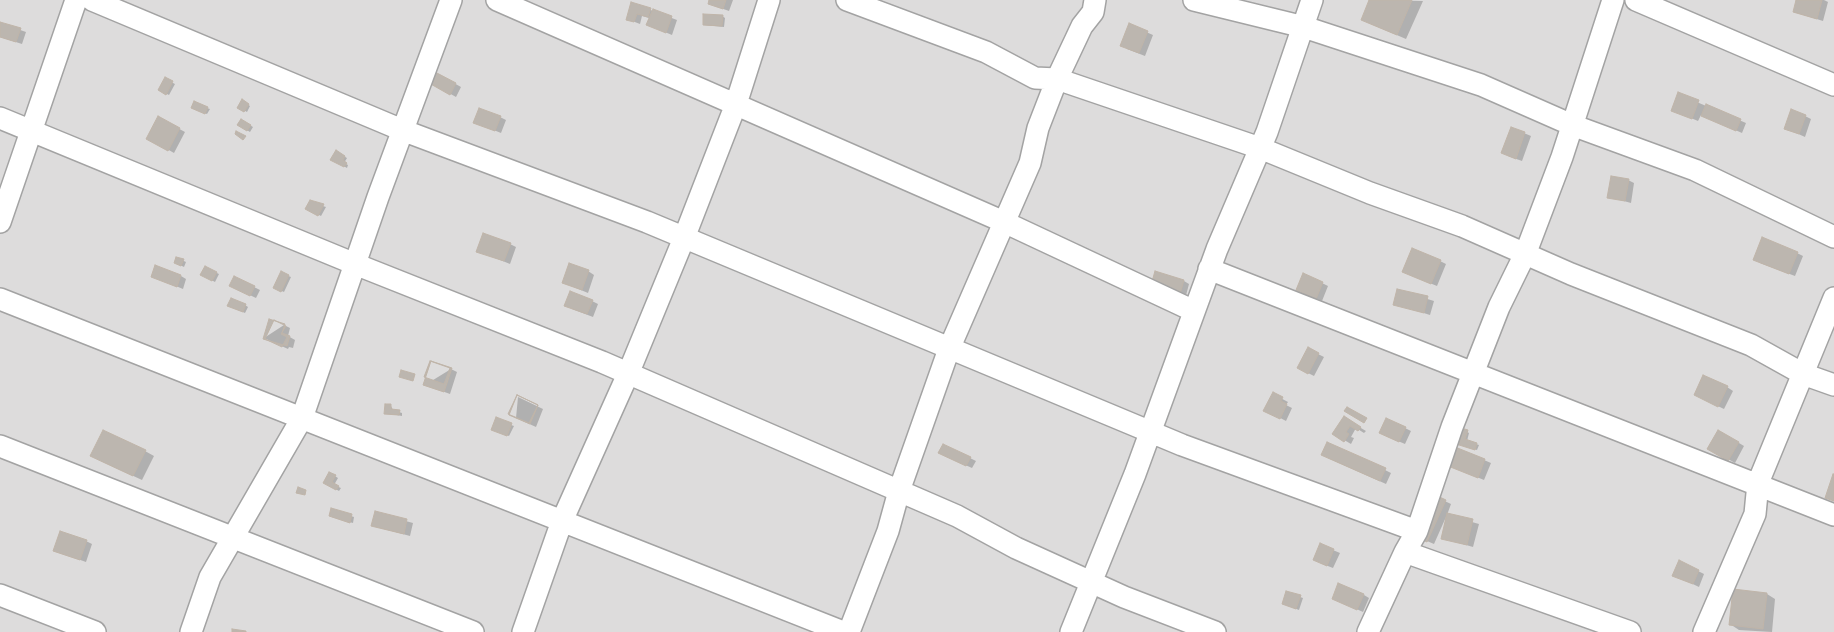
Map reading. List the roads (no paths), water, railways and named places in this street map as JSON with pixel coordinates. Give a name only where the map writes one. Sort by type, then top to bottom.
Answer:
[{"type":"street","points":[[0,222],[76,0]]},
{"type":"street","points":[[92,0],[402,130],[593,200],[1150,431],[1417,531]]},
{"type":"street","points":[[191,632],[210,577],[302,418],[402,130],[451,0]]},
{"type":"street","points":[[497,0],[1004,222],[1194,311]]},
{"type":"street","points":[[523,632],[562,521],[628,374],[684,238],[736,104],[769,0]]},
{"type":"street","points":[[846,0],[986,52],[1035,78],[1057,79],[1260,148],[1370,193],[1427,212],[1526,252],[1579,277],[1751,345],[1803,374],[1834,385]]},
{"type":"street","points":[[849,632],[888,531],[899,491],[949,349],[1030,163],[1038,128],[1057,79],[1082,26],[1093,12],[1095,0]]},
{"type":"street","points":[[1194,0],[1304,27],[1481,85],[1572,125],[1695,170],[1834,237]]},
{"type":"street","points":[[1071,632],[1093,582],[1209,269],[1283,90],[1312,0]]},
{"type":"street","points":[[1368,632],[1404,552],[1417,531],[1452,427],[1499,308],[1526,252],[1572,125],[1614,0]]},
{"type":"street","points":[[1636,0],[1834,85]]},
{"type":"street","points":[[0,118],[628,374],[957,516],[1016,548],[1093,582],[1196,626],[1215,632]]},
{"type":"street","points":[[1209,269],[1834,515]]},
{"type":"street","points":[[1704,632],[1755,514],[1758,484],[1834,298]]},
{"type":"street","points":[[0,299],[843,632]]},
{"type":"street","points":[[0,446],[232,539],[474,632]]},
{"type":"street","points":[[1404,552],[1630,632]]},
{"type":"street","points":[[0,595],[95,632]]}]
